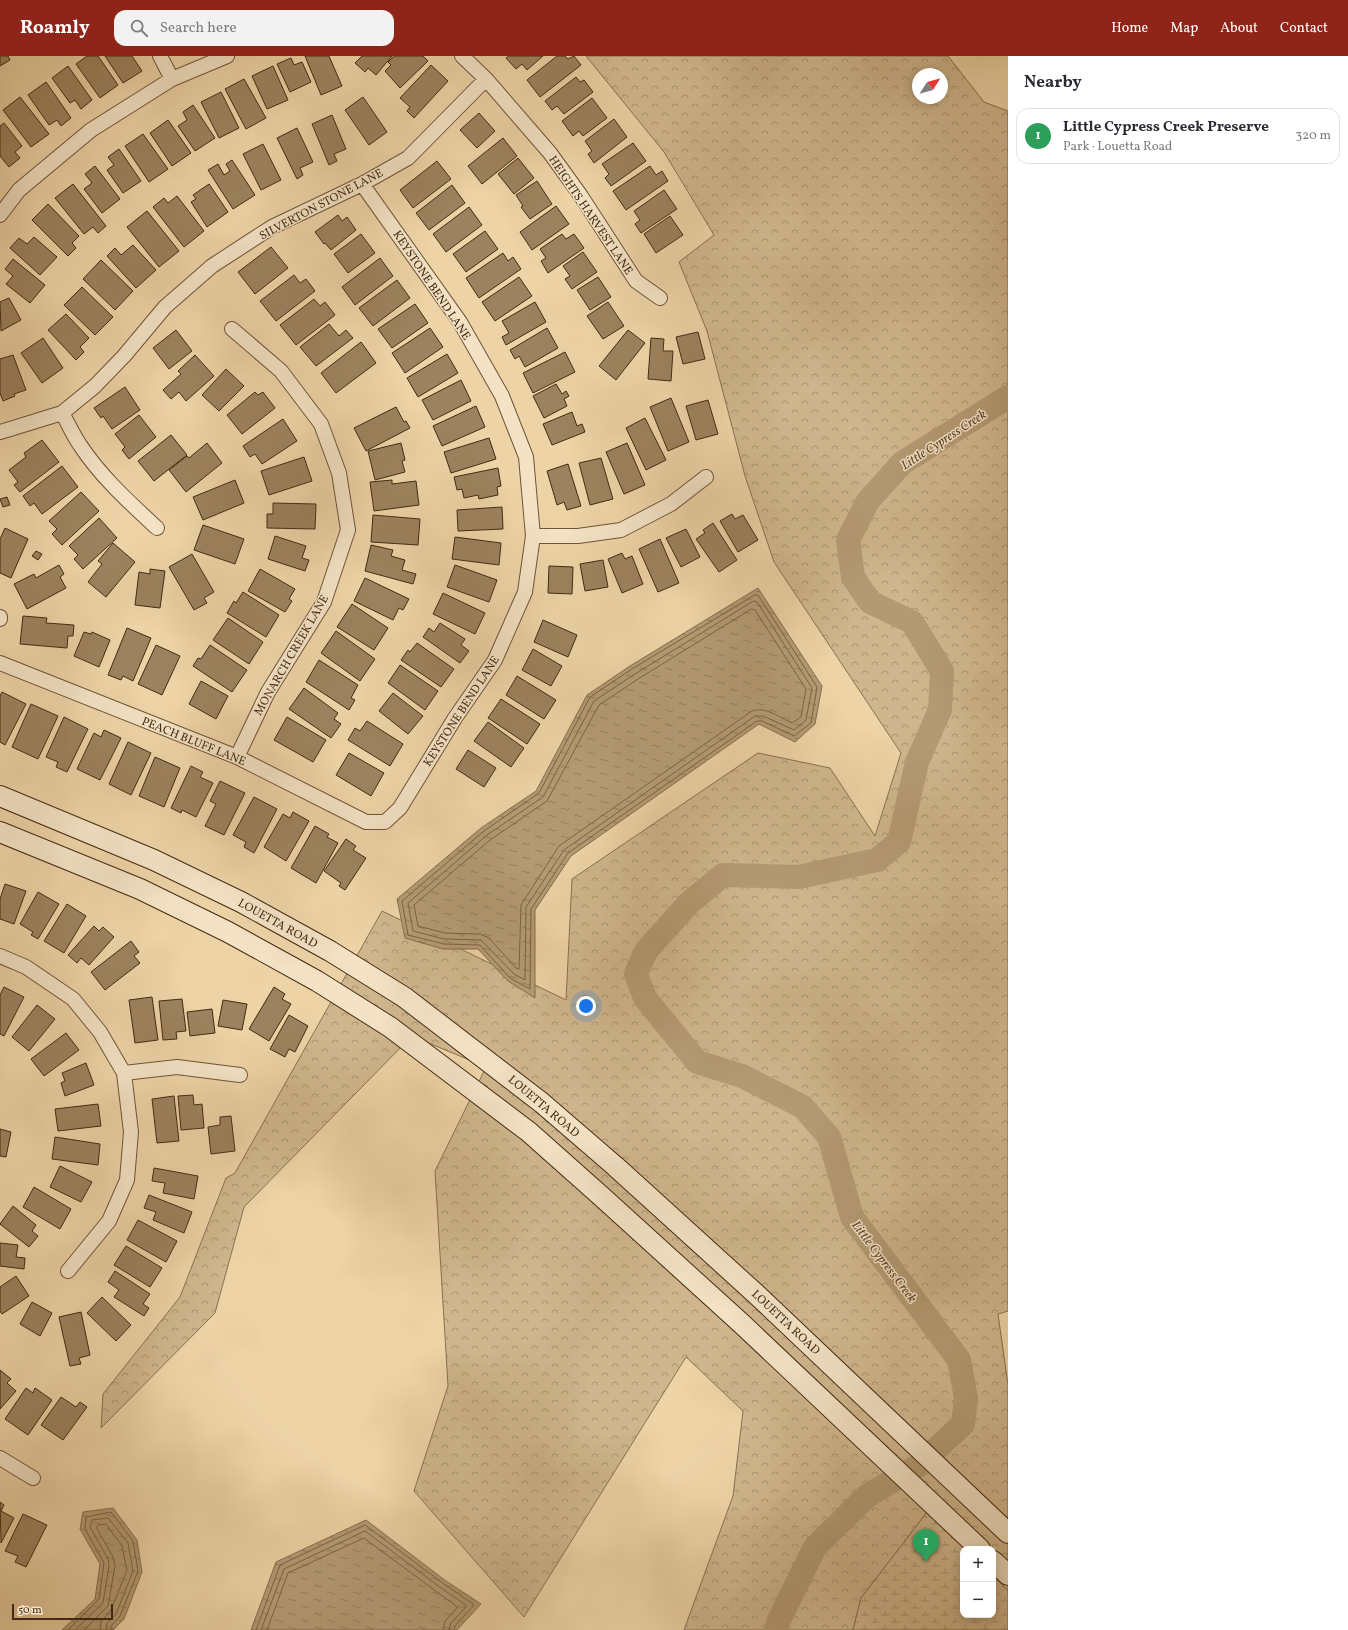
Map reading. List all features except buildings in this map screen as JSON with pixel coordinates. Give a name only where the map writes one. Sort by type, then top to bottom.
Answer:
[{"type":"main road","name":"LOUETTA ROAD","points":[[0,796],[154,860],[241,902],[330,951],[404,997],[469,1045],[554,1112],[695,1237],[1008,1532]]},
{"type":"main road","points":[[0,832],[140,889],[228,932],[317,981],[390,1026],[529,1132],[726,1308],[977,1546]]},
{"type":"main road","points":[[996,1564],[1008,1575]]},
{"type":"street","points":[[160,56],[172,79]]},
{"type":"street","points":[[0,214],[19,190],[91,130],[172,79],[227,56]]},
{"type":"street","name":"HEIGHTS HARVEST LANE","points":[[462,56],[486,79],[554,159],[581,196],[636,281],[660,298]]},
{"type":"street","name":"SILVERTON STONE LANE","points":[[0,432],[62,413],[95,386],[124,356],[165,308],[212,266],[272,227],[362,184],[408,158],[486,79]]},
{"type":"street","name":"KEYSTONE BEND LANE","points":[[362,184],[460,322],[502,396],[526,458],[533,536],[525,592],[495,660],[455,718],[400,808],[385,822]]},
{"type":"street","name":"MONARCH CREEK LANE","points":[[232,329],[281,370],[321,424],[339,473],[348,530],[324,602],[268,692],[237,756]]},
{"type":"street","points":[[62,413],[80,445],[105,477],[157,528]]},
{"type":"street","points":[[533,536],[578,536],[621,530],[671,504],[706,477]]},
{"type":"street","name":"PEACH BLUFF LANE","points":[[0,663],[237,756],[366,822],[385,822]]},
{"type":"street","points":[[0,956],[26,967],[72,999],[100,1032],[124,1073],[131,1132],[127,1180],[110,1221],[68,1271]]},
{"type":"street","points":[[124,1073],[177,1066],[240,1075]]},
{"type":"street","points":[[0,1458],[33,1478]]},
{"type":"green space","points":[[586,56],[948,56],[984,102],[1008,111],[1008,1311],[998,1314],[1008,1385],[1008,1591],[996,1578],[996,1546],[966,1546],[931,1507],[861,1598],[853,1630],[684,1630],[733,1496],[743,1411],[686,1357],[524,1617],[414,1491],[448,1386],[435,1171],[486,1067],[412,1036],[244,1207],[215,1313],[101,1428],[103,1394],[180,1297],[226,1178],[235,1173],[382,911],[566,1000],[572,879],[758,753],[830,768],[875,836],[901,753],[774,562],[745,476],[707,331],[679,262],[714,235],[664,152]]},
{"type":"green space","points":[[931,1507],[966,1546],[960,1546],[960,1618],[996,1618],[996,1578],[1008,1591],[1008,1630],[853,1630],[861,1598]]},
{"type":"water","points":[[758,588],[822,686],[815,724],[795,742],[759,724],[571,856],[535,910],[535,998],[508,981],[478,949],[443,949],[405,938],[397,899],[481,828],[536,791],[587,695],[630,666]]},
{"type":"water","points":[[113,1508],[137,1540],[142,1572],[124,1619],[113,1630],[62,1630],[95,1599],[100,1564],[80,1529],[83,1512]]},
{"type":"water","points":[[366,1520],[446,1581],[481,1604],[457,1630],[251,1630],[276,1562]]},
{"type":"waterway","name":"Little Cypress Creek","points":[[776,1630],[779,1620],[815,1547],[867,1496],[919,1465],[963,1424],[966,1398],[959,1360],[852,1217],[829,1137],[803,1107],[742,1076],[697,1062],[645,998],[636,974],[646,951],[688,904],[723,875],[799,877],[877,860],[899,842],[917,762],[940,710],[942,671],[912,622],[870,602],[853,577],[848,540],[868,501],[902,463],[1008,397]]},
{"type":"place","name":"Little Cypress Creek Preserve","points":[[926,1562]]}]
